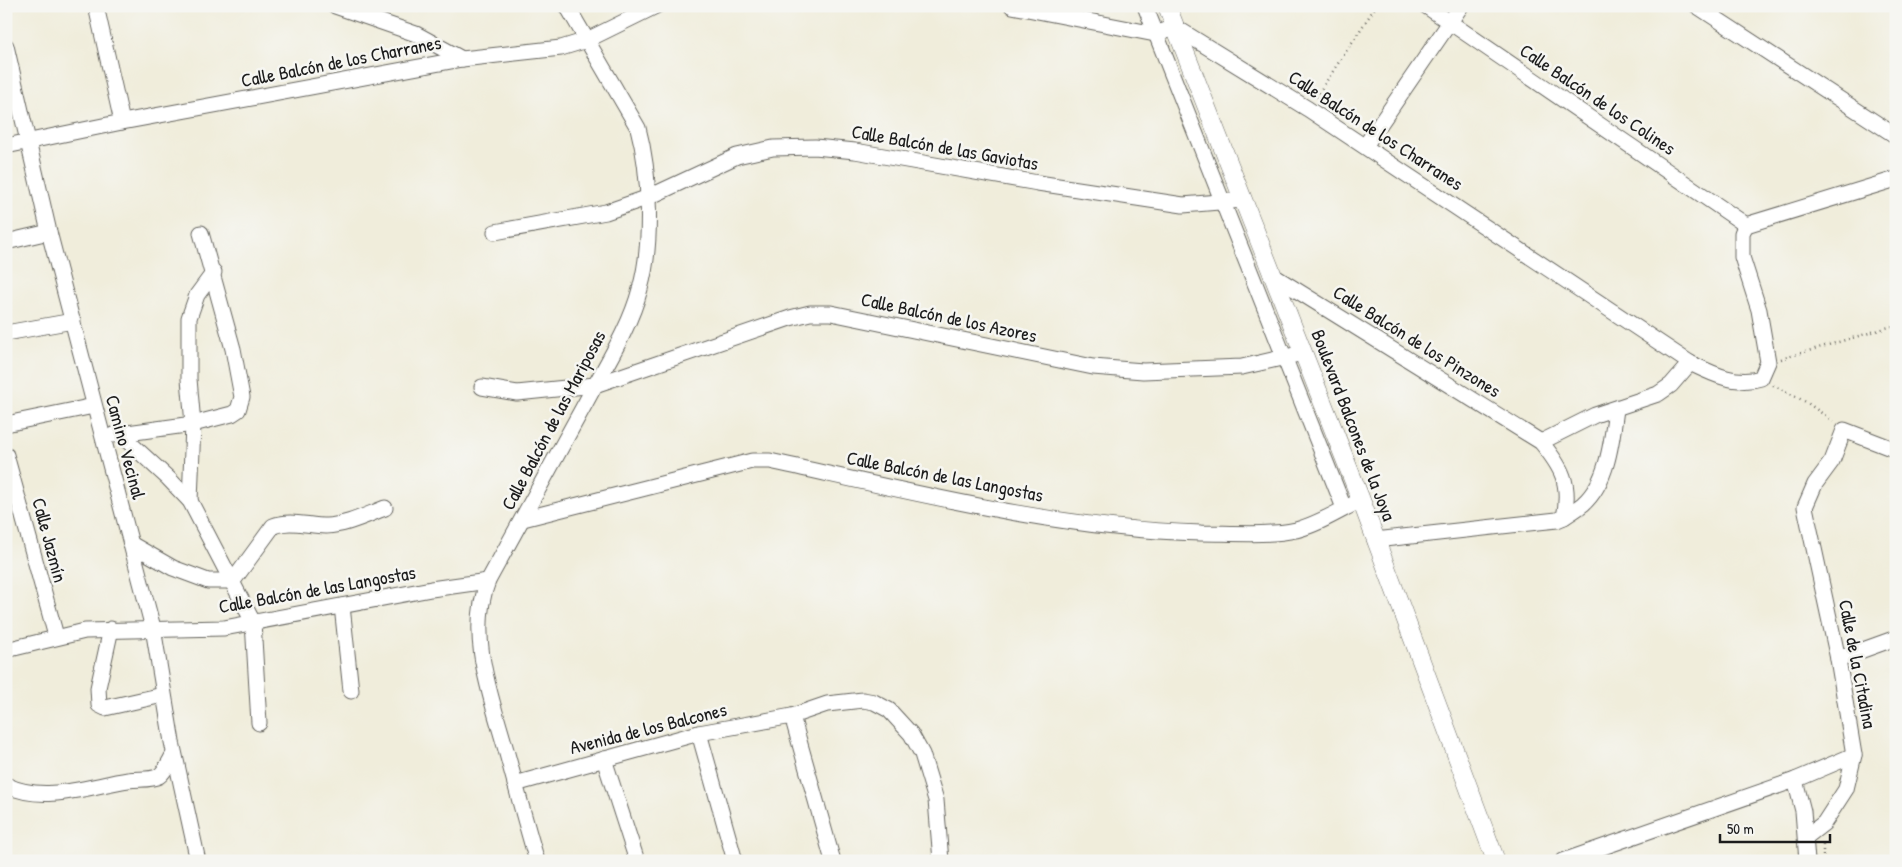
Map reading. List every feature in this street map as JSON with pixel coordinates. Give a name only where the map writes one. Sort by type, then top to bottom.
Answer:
[{"type":"street","points":[[96,6],[122,122]]},
{"type":"street","points":[[335,6],[416,34],[462,59]]},
{"type":"street","name":"Calle Balcón de las Mariposas","points":[[537,861],[484,668],[480,615],[482,597],[488,581],[595,385],[631,314],[639,294],[645,264],[649,197],[644,150],[638,128],[567,6]]},
{"type":"street","name":"Calle Balcón de los Charranes","points":[[6,146],[122,122],[462,59],[561,48],[587,40],[656,6]]},
{"type":"street","points":[[1012,6],[1155,34],[1175,27]]},
{"type":"street","name":"Boulevard Balcones de la Joya","points":[[1145,6],[1344,508]]},
{"type":"street","name":"Boulevard Balcones de la Joya","points":[[1167,6],[1361,500],[1496,861]]},
{"type":"street","name":"Calle Balcón de los Colines","points":[[1426,6],[1746,225]]},
{"type":"street","points":[[1365,146],[1461,6]]},
{"type":"street","points":[[1700,7],[1896,136]]},
{"type":"street","name":"Calle Balcón de los Charranes","points":[[1175,27],[1365,146],[1690,363],[1717,375],[1738,381],[1751,381],[1761,378]]},
{"type":"street","name":"Camino Vecinal","points":[[6,46],[48,232],[153,628],[174,754],[198,861]]},
{"type":"street","name":"Calle Balcón de las Gaviotas","points":[[495,232],[606,212],[649,197],[737,156],[773,148],[815,147],[855,151],[1038,183],[1183,205],[1243,200]]},
{"type":"street","points":[[1761,378],[1768,362],[1759,310],[1742,257],[1742,233],[1746,225],[1896,179]]},
{"type":"street","points":[[6,242],[48,232]]},
{"type":"street","points":[[101,437],[193,424],[232,414],[238,410],[242,397],[233,348],[214,272],[201,233]]},
{"type":"street","points":[[190,501],[193,424],[189,378],[190,318],[197,295],[214,272]]},
{"type":"street","name":"Calle Balcón de los Pinzones","points":[[1272,275],[1541,442]]},
{"type":"street","name":"Calle Balcón de los Azores","points":[[482,387],[516,393],[595,385],[790,318],[810,313],[831,313],[1093,367],[1143,372],[1242,367],[1284,359],[1303,353]]},
{"type":"street","points":[[6,333],[73,321]]},
{"type":"street","points":[[1564,518],[1567,503],[1564,475],[1541,442],[1595,415],[1658,394],[1671,385],[1690,363]]},
{"type":"street","points":[[6,424],[94,406]]},
{"type":"street","points":[[1375,540],[1536,524],[1564,518],[1584,503],[1595,490],[1606,460],[1616,409]]},
{"type":"street","points":[[1844,430],[1896,450]]},
{"type":"street","name":"Calle de la Citadina","points":[[1806,837],[1824,823],[1846,789],[1854,755],[1838,659],[1805,507],[1815,484],[1832,461],[1844,430]]},
{"type":"street","points":[[120,434],[190,501],[253,622],[259,723]]},
{"type":"street","name":"Calle Jazmín","points":[[6,455],[56,636]]},
{"type":"street","name":"Calle Balcón de las Langostas","points":[[523,519],[736,463],[752,461],[770,461],[998,510],[1148,531],[1213,533],[1294,530],[1317,523],[1361,500]]},
{"type":"street","points":[[233,582],[272,526],[288,522],[308,526],[340,524],[385,508]]},
{"type":"street","points":[[131,544],[173,568],[208,581],[233,582]]},
{"type":"street","name":"Calle Balcón de las Langostas","points":[[6,650],[56,636],[111,629],[208,629],[488,581]]},
{"type":"street","points":[[342,606],[351,691]]},
{"type":"street","points":[[111,629],[98,688],[99,705],[105,708],[163,695]]},
{"type":"street","points":[[1838,659],[1896,638]]},
{"type":"street","name":"Avenida de los Balcones","points":[[515,784],[699,733],[792,716],[827,704],[848,700],[874,702],[889,710],[911,734],[922,754],[932,780],[936,800],[941,861]]},
{"type":"street","points":[[792,716],[833,861]]},
{"type":"street","points":[[699,733],[735,861]]},
{"type":"street","points":[[6,785],[17,791],[48,794],[101,787],[128,780],[153,778],[161,775],[174,754]]},
{"type":"street","points":[[1563,861],[1795,780],[1854,755]]},
{"type":"street","points":[[604,759],[637,861]]},
{"type":"street","points":[[1795,780],[1803,811],[1807,861]]},
{"type":"path","points":[[1308,109],[1376,6]]},
{"type":"path","points":[[1768,362],[1896,325]]},
{"type":"path","points":[[1761,378],[1806,402],[1844,430]]}]
